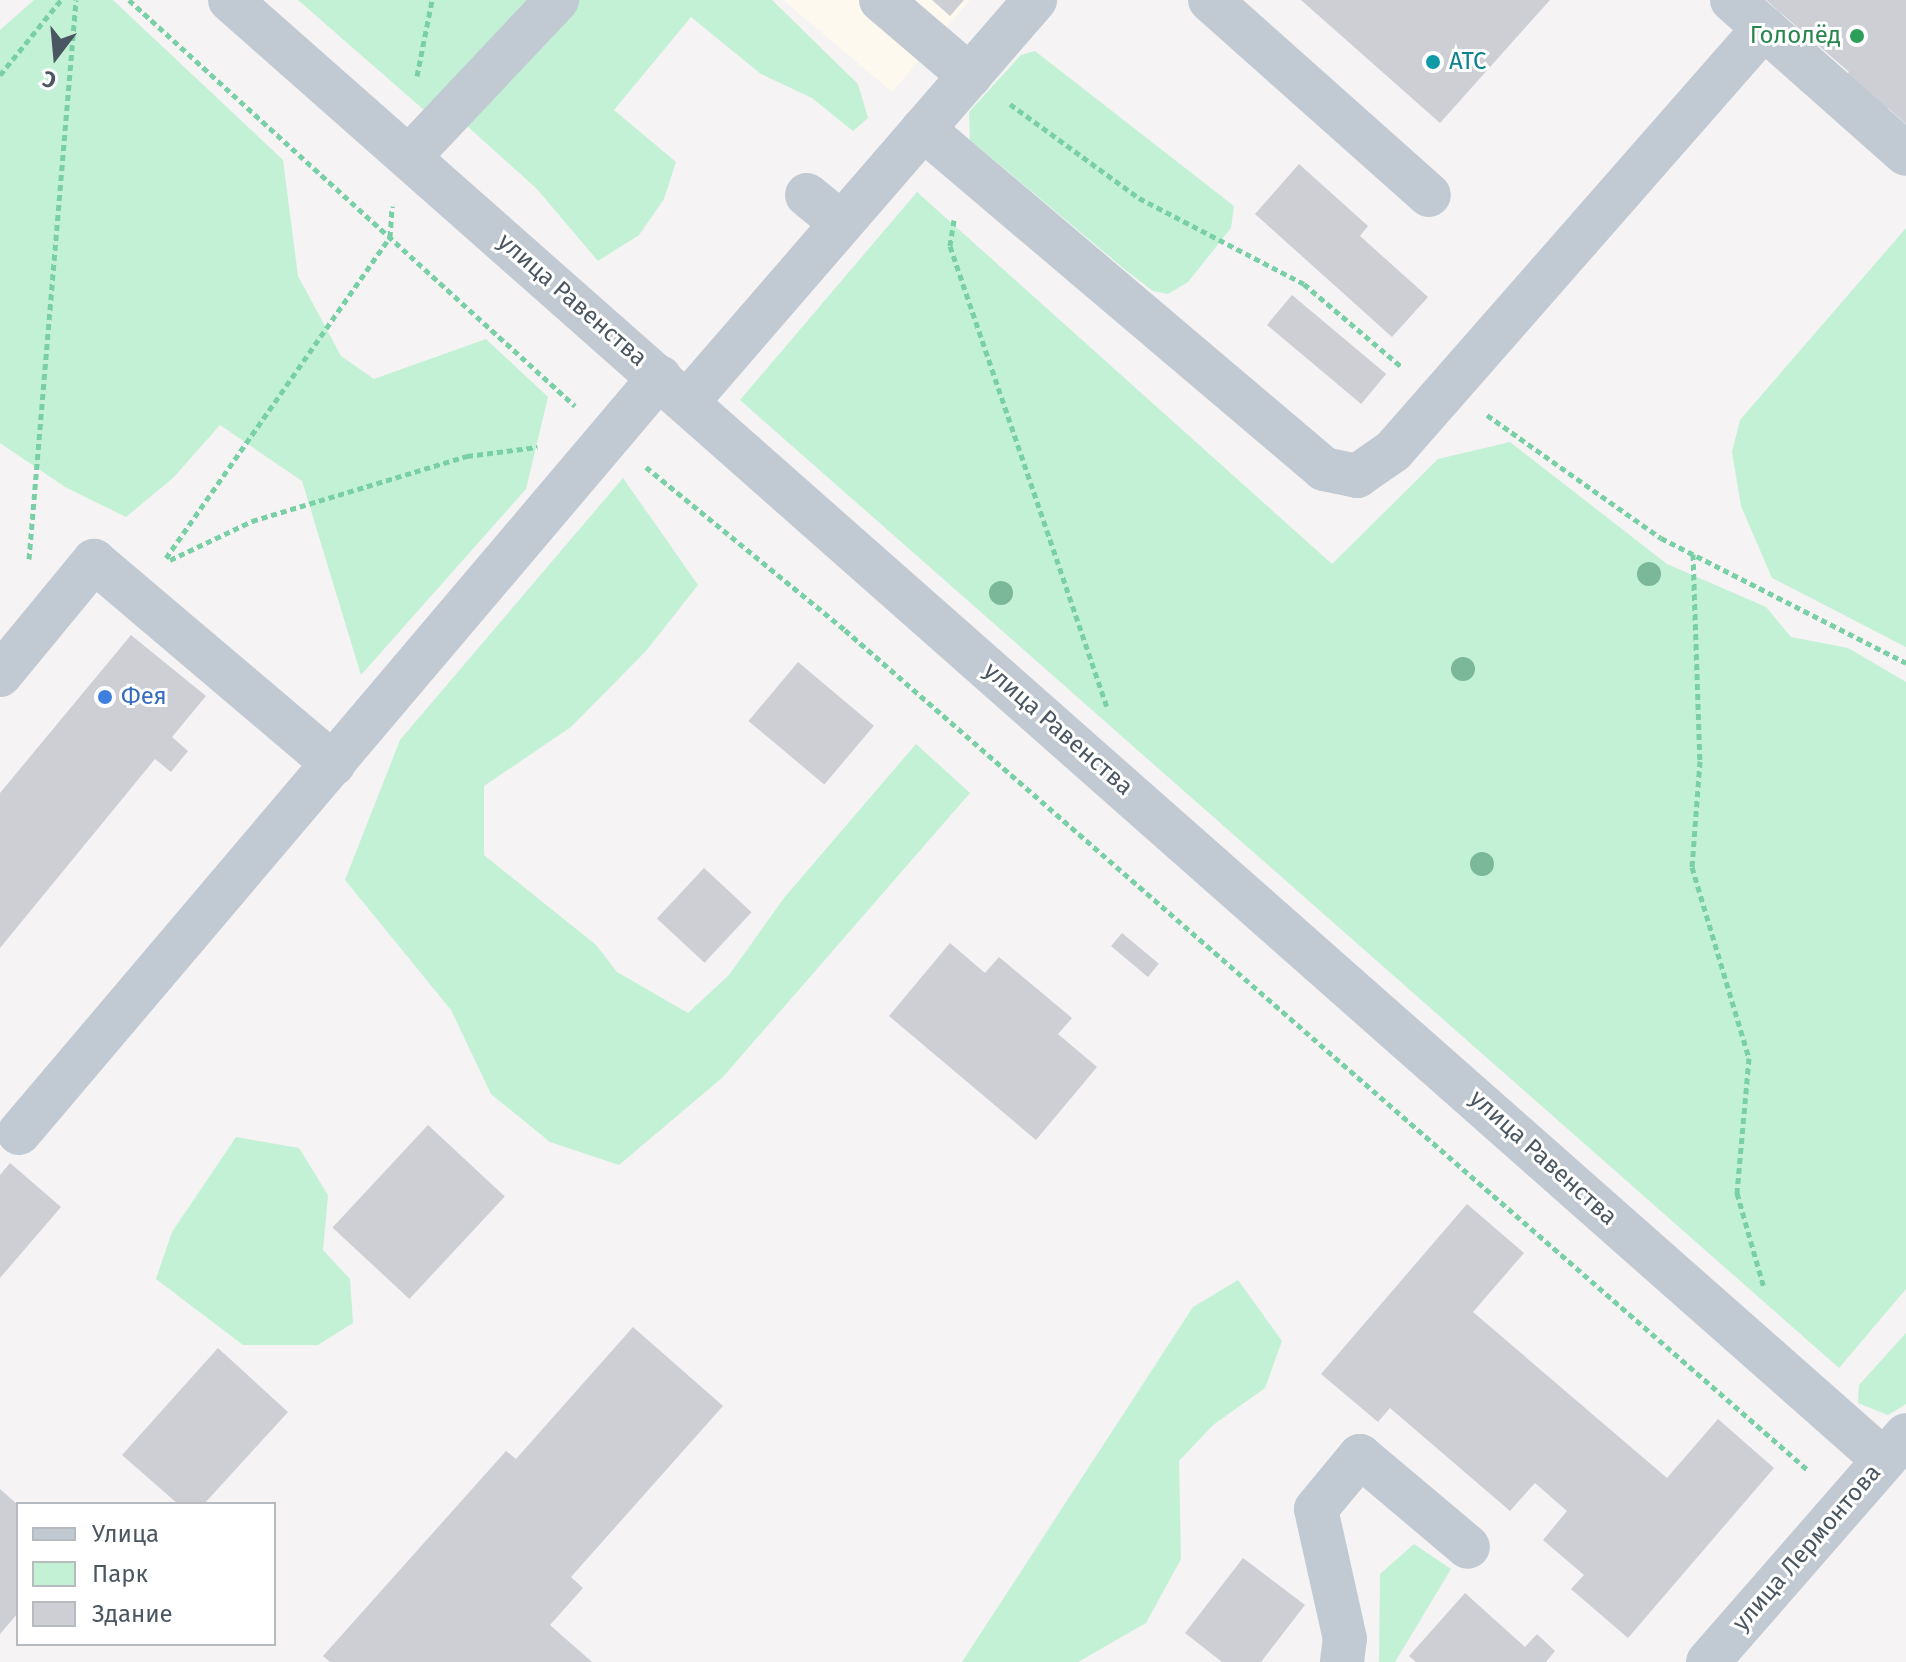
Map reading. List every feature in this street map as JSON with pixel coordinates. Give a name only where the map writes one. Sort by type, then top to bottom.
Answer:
[{"type":"street","name":"улица Равенства","points":[[230,0],[673,390],[1895,1447]]},
{"type":"street","points":[[403,152],[557,0]]},
{"type":"street","points":[[881,0],[970,76]]},
{"type":"street","points":[[19,1133],[609,437],[673,390],[824,209],[923,129],[1035,0]]},
{"type":"street","points":[[1210,0],[1429,195]]},
{"type":"street","points":[[923,129],[1324,469],[1357,476],[1377,466],[1444,395],[1748,14],[1906,154]]},
{"type":"street","points":[[0,675],[94,561],[333,764]]},
{"type":"street","name":"улица Лермонтова","points":[[1708,1662],[1895,1447]]},
{"type":"street","points":[[1342,1662],[1345,1639],[1316,1509],[1360,1456],[1468,1547]]},
{"type":"path","points":[[0,75],[61,0]]},
{"type":"path","points":[[29,559],[76,0]]},
{"type":"path","points":[[129,0],[609,437],[845,630],[1809,1471]]},
{"type":"path","points":[[403,152],[390,237],[161,565],[252,521],[467,456],[609,437]]},
{"type":"path","points":[[963,163],[950,246],[1108,711]]},
{"type":"path","points":[[1693,554],[1700,761],[1692,867],[1749,1058],[1737,1193],[1767,1299]]},
{"type":"shaded area","points":[[783,0],[970,0],[892,92]]},
{"type":"green space","points":[[34,0],[113,0],[283,160],[298,276],[341,356],[374,379],[486,339],[548,397],[526,489],[361,675],[302,481],[220,425],[173,478],[126,517],[65,487],[0,443],[0,30]]},
{"type":"green space","points":[[298,0],[772,0],[858,84],[868,118],[853,131],[812,98],[761,74],[691,17],[614,110],[676,162],[664,199],[639,235],[598,261],[537,189],[436,98],[424,110]]},
{"type":"green space","points":[[1035,51],[1234,206],[1231,228],[1188,282],[1168,294],[1153,291],[970,140],[969,112],[1021,55]]},
{"type":"green space","points":[[917,192],[1332,564],[1438,459],[1510,442],[1667,564],[1766,607],[1791,637],[1848,648],[1906,682],[1906,1289],[1839,1368],[740,400]]},
{"type":"green space","points":[[1906,228],[1906,647],[1772,578],[1741,506],[1732,452],[1740,420]]},
{"type":"green space","points":[[623,478],[698,585],[646,651],[571,727],[484,786],[484,855],[596,945],[617,972],[688,1013],[729,975],[784,898],[916,744],[970,793],[723,1077],[619,1165],[550,1142],[491,1094],[451,1010],[345,880],[400,740]]},
{"type":"green space","points":[[236,1137],[299,1148],[328,1195],[323,1250],[350,1279],[353,1323],[318,1345],[243,1345],[156,1279],[172,1232]]},
{"type":"green space","points":[[1238,1280],[1282,1341],[1265,1388],[1213,1425],[1179,1461],[1181,1559],[1146,1623],[1078,1662],[962,1662],[1193,1307]]},
{"type":"green space","points":[[1906,1333],[1906,1404],[1888,1415],[1858,1403],[1859,1385]]},
{"type":"green space","points":[[1414,1544],[1451,1569],[1395,1662],[1379,1662],[1380,1574]]},
{"type":"building","points":[[932,0],[964,0],[950,16]]},
{"type":"building","name":"АТС","points":[[1301,0],[1550,0],[1440,123]]},
{"type":"building","name":"Гололёд","points":[[1766,0],[1906,0],[1906,124],[1888,108],[1877,120],[1837,86],[1849,72]]},
{"type":"building","points":[[1299,164],[1368,226],[1360,236],[1428,297],[1392,337],[1255,214]]},
{"type":"building","points":[[1292,295],[1386,374],[1361,404],[1267,325]]},
{"type":"building","points":[[131,635],[206,696],[172,737],[188,751],[171,772],[155,759],[0,948],[0,793]]},
{"type":"building","points":[[798,662],[874,726],[824,785],[749,721]]},
{"type":"building","points":[[704,868],[752,912],[704,963],[657,918]]},
{"type":"building","points":[[1122,933],[1159,964],[1148,977],[1111,946]]},
{"type":"building","points":[[950,943],[985,973],[999,957],[1072,1018],[1058,1034],[1097,1067],[1036,1140],[889,1016]]},
{"type":"building","points":[[428,1125],[505,1197],[409,1299],[333,1227]]},
{"type":"building","points":[[10,1163],[61,1207],[0,1278],[0,1175]]},
{"type":"building","points":[[1467,1204],[1524,1253],[1473,1312],[1667,1478],[1718,1419],[1774,1468],[1628,1638],[1571,1589],[1584,1575],[1543,1540],[1567,1511],[1535,1483],[1510,1511],[1390,1408],[1378,1422],[1321,1374]]},
{"type":"building","points":[[633,1327],[723,1406],[571,1577],[583,1588],[550,1625],[592,1662],[330,1662],[323,1656],[506,1451],[516,1459]]},
{"type":"building","points":[[218,1348],[288,1412],[206,1502],[176,1502],[122,1455]]},
{"type":"building","points":[[0,1489],[16,1503],[16,1615],[0,1634]]},
{"type":"building","points":[[1243,1558],[1305,1605],[1261,1662],[1222,1662],[1185,1633]]},
{"type":"building","points":[[1465,1593],[1525,1647],[1537,1634],[1555,1651],[1546,1662],[1416,1662],[1409,1656]]},
{"type":"place","name":"Гололёд","points":[[1857,36]]},
{"type":"place","name":"АТС","points":[[1433,62]]},
{"type":"place","name":"Фея","points":[[105,697]]}]
